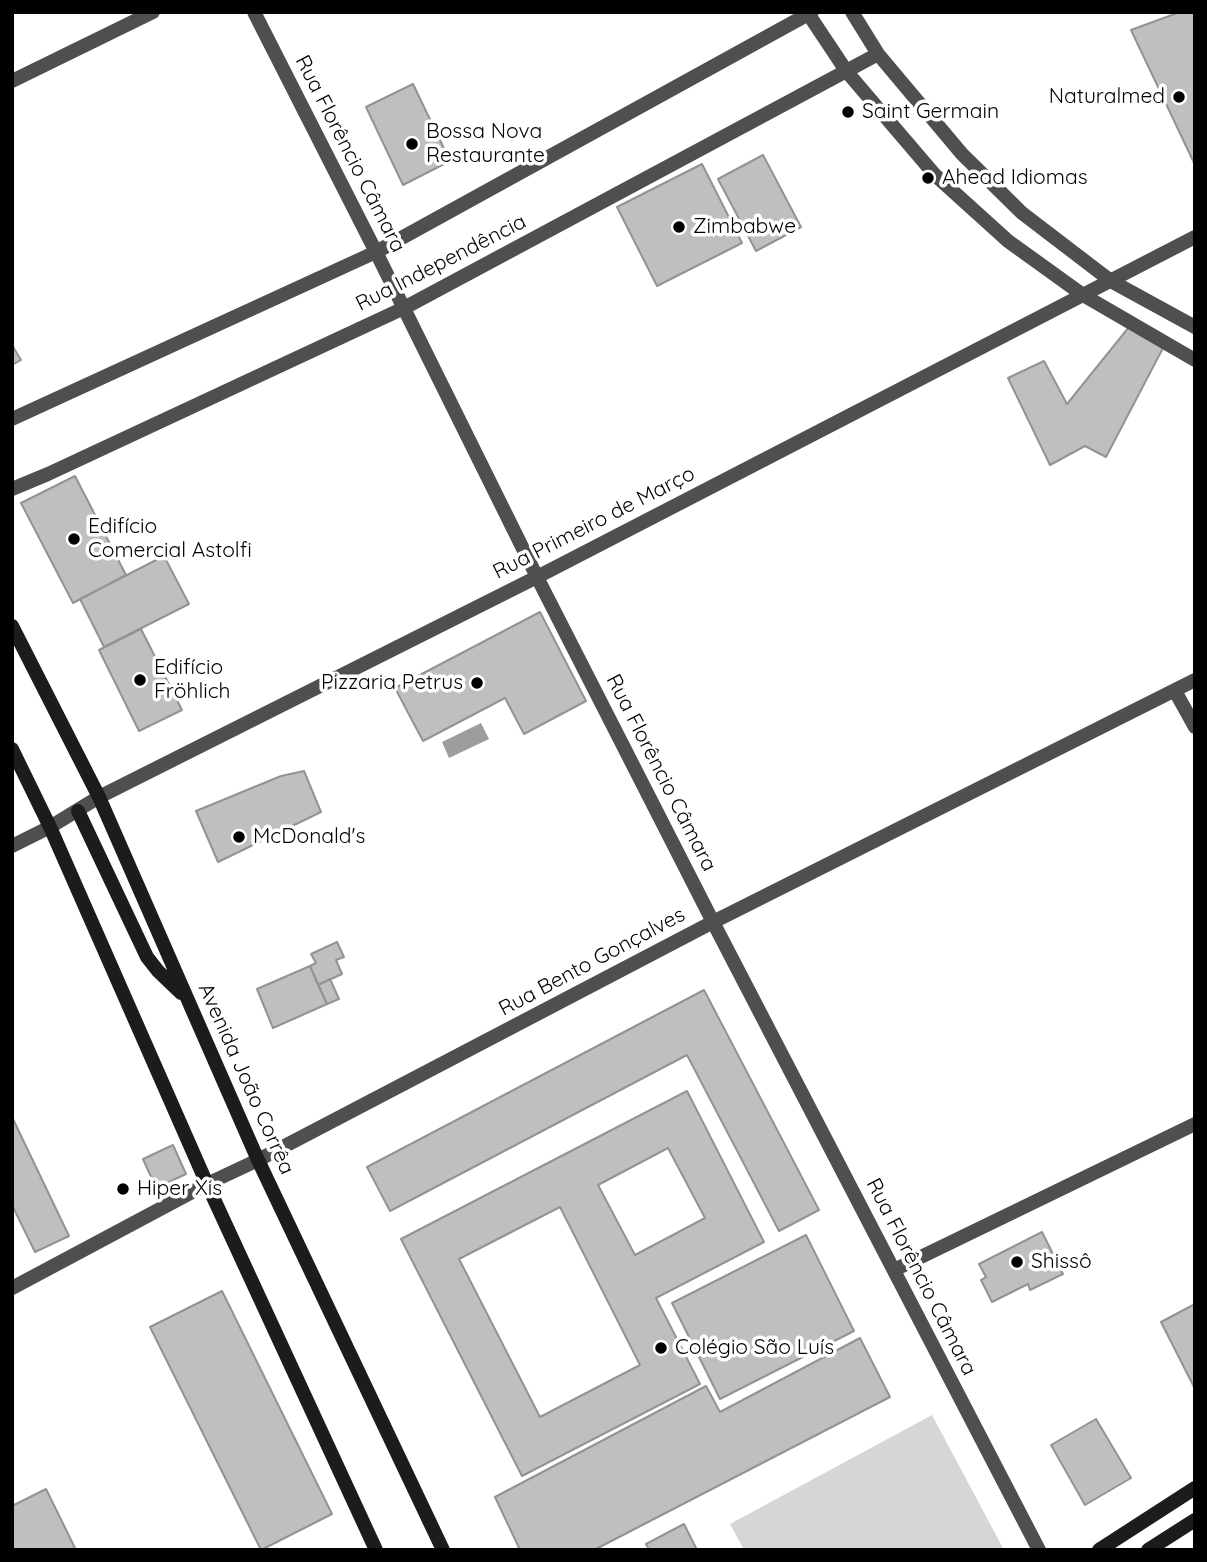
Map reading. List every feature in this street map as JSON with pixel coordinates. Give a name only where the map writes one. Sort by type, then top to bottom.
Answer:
[{"type":"main road","name":"Avenida João Corrêa","points":[[12,626],[99,797],[258,1160],[443,1550]]},
{"type":"main road","points":[[12,749],[50,827],[207,1184],[376,1550]]},
{"type":"main road","points":[[78,811],[147,957],[187,999]]},
{"type":"main road","points":[[1099,1550],[1195,1488]]},
{"type":"main road","points":[[1148,1550],[1195,1520]]},
{"type":"street","points":[[12,81],[153,12]]},
{"type":"street","name":"Rua Florêncio Câmara","points":[[254,12],[713,922],[1039,1550]]},
{"type":"street","points":[[852,12],[878,54],[970,163],[1022,213],[1111,281],[1195,327]]},
{"type":"street","points":[[809,13],[847,72],[935,175],[1008,240],[1083,295],[1195,360]]},
{"type":"street","name":"Rua Independência","points":[[12,419],[376,252],[809,13]]},
{"type":"street","name":"Rua Independência","points":[[12,489],[404,308],[878,54]]},
{"type":"street","name":"Rua Primeiro de Março","points":[[12,846],[99,797],[537,577],[1195,237]]},
{"type":"street","name":"Rua Bento Gonçalves","points":[[12,1288],[713,922],[1195,680]]},
{"type":"street","points":[[1175,691],[1195,727]]},
{"type":"street","points":[[894,1270],[1195,1124]]},
{"type":"shaded area","points":[[481,723],[489,739],[449,758],[442,742]]},
{"type":"shaded area","points":[[932,1415],[1004,1550],[744,1550],[730,1524]]},
{"type":"building","name":"Naturalmed","points":[[1180,12],[1195,12],[1195,165],[1131,30]]},
{"type":"building","points":[[413,84],[450,161],[403,185],[366,107]]},
{"type":"building","points":[[763,155],[801,227],[756,251],[718,179]]},
{"type":"building","points":[[702,164],[742,243],[657,286],[617,207]]},
{"type":"building","points":[[1129,327],[1163,348],[1106,457],[1085,446],[1050,465],[1008,378],[1044,361],[1067,404]]},
{"type":"building","points":[[12,345],[21,360],[12,365]]},
{"type":"building","name":"Edifício Comercial Astolfi","points":[[75,476],[126,575],[73,603],[21,503]]},
{"type":"building","points":[[164,556],[189,604],[104,647],[80,599]]},
{"type":"building","points":[[540,612],[586,701],[524,734],[505,698],[423,741],[395,688]]},
{"type":"building","name":"Edifício Fröhlich","points":[[141,629],[182,710],[139,731],[99,650]]},
{"type":"building","name":"McDonald's","points":[[304,771],[321,812],[218,862],[196,811],[281,776]]},
{"type":"building","points":[[337,942],[344,957],[336,960],[342,974],[318,985],[310,966],[316,963],[311,954]]},
{"type":"building","points":[[310,966],[327,1004],[273,1028],[257,989]]},
{"type":"building","points":[[330,979],[339,999],[327,1004],[318,985]]},
{"type":"building","points":[[704,990],[819,1210],[779,1231],[687,1055],[390,1211],[367,1167]]},
{"type":"building","points":[[687,1091],[764,1242],[656,1298],[700,1384],[522,1476],[401,1239]],"holes":[[[668,1148],[705,1218],[635,1255],[598,1185]],[[560,1207],[640,1365],[540,1417],[459,1259]]]},
{"type":"building","points":[[13,1119],[69,1236],[35,1252],[12,1205]]},
{"type":"building","points":[[173,1145],[186,1174],[156,1188],[143,1159]]},
{"type":"building","points":[[1042,1232],[1063,1274],[1030,1290],[1028,1284],[992,1302],[981,1280],[986,1277],[979,1264]]},
{"type":"building","points":[[806,1235],[854,1331],[720,1399],[672,1303]]},
{"type":"building","points":[[222,1291],[332,1514],[261,1550],[150,1327]]},
{"type":"building","points":[[1195,1304],[1195,1389],[1161,1322]]},
{"type":"building","points":[[860,1338],[890,1397],[594,1550],[520,1550],[495,1497],[706,1386],[720,1412]]},
{"type":"building","points":[[1096,1419],[1131,1478],[1085,1505],[1051,1445]]},
{"type":"building","points":[[46,1489],[76,1550],[12,1550],[12,1506]]},
{"type":"building","points":[[684,1524],[697,1550],[649,1550],[646,1544]]},
{"type":"place","name":"Naturalmed","points":[[1179,97]]},
{"type":"place","name":"Saint Germain","points":[[848,112]]},
{"type":"place","name":"Bossa Nova Restaurante","points":[[412,144]]},
{"type":"place","name":"Ahead Idiomas","points":[[928,178]]},
{"type":"place","name":"Zimbabwe","points":[[679,227]]},
{"type":"place","name":"Edifício Comercial Astolfi","points":[[74,539]]},
{"type":"place","name":"Edifício Fröhlich","points":[[140,680]]},
{"type":"place","name":"Pizzaria Petrus","points":[[477,683]]},
{"type":"place","name":"McDonald's","points":[[239,837]]},
{"type":"place","name":"Hiper Xis","points":[[123,1189]]},
{"type":"place","name":"Shissô","points":[[1017,1262]]},
{"type":"place","name":"Colégio São Luís","points":[[661,1348]]}]
